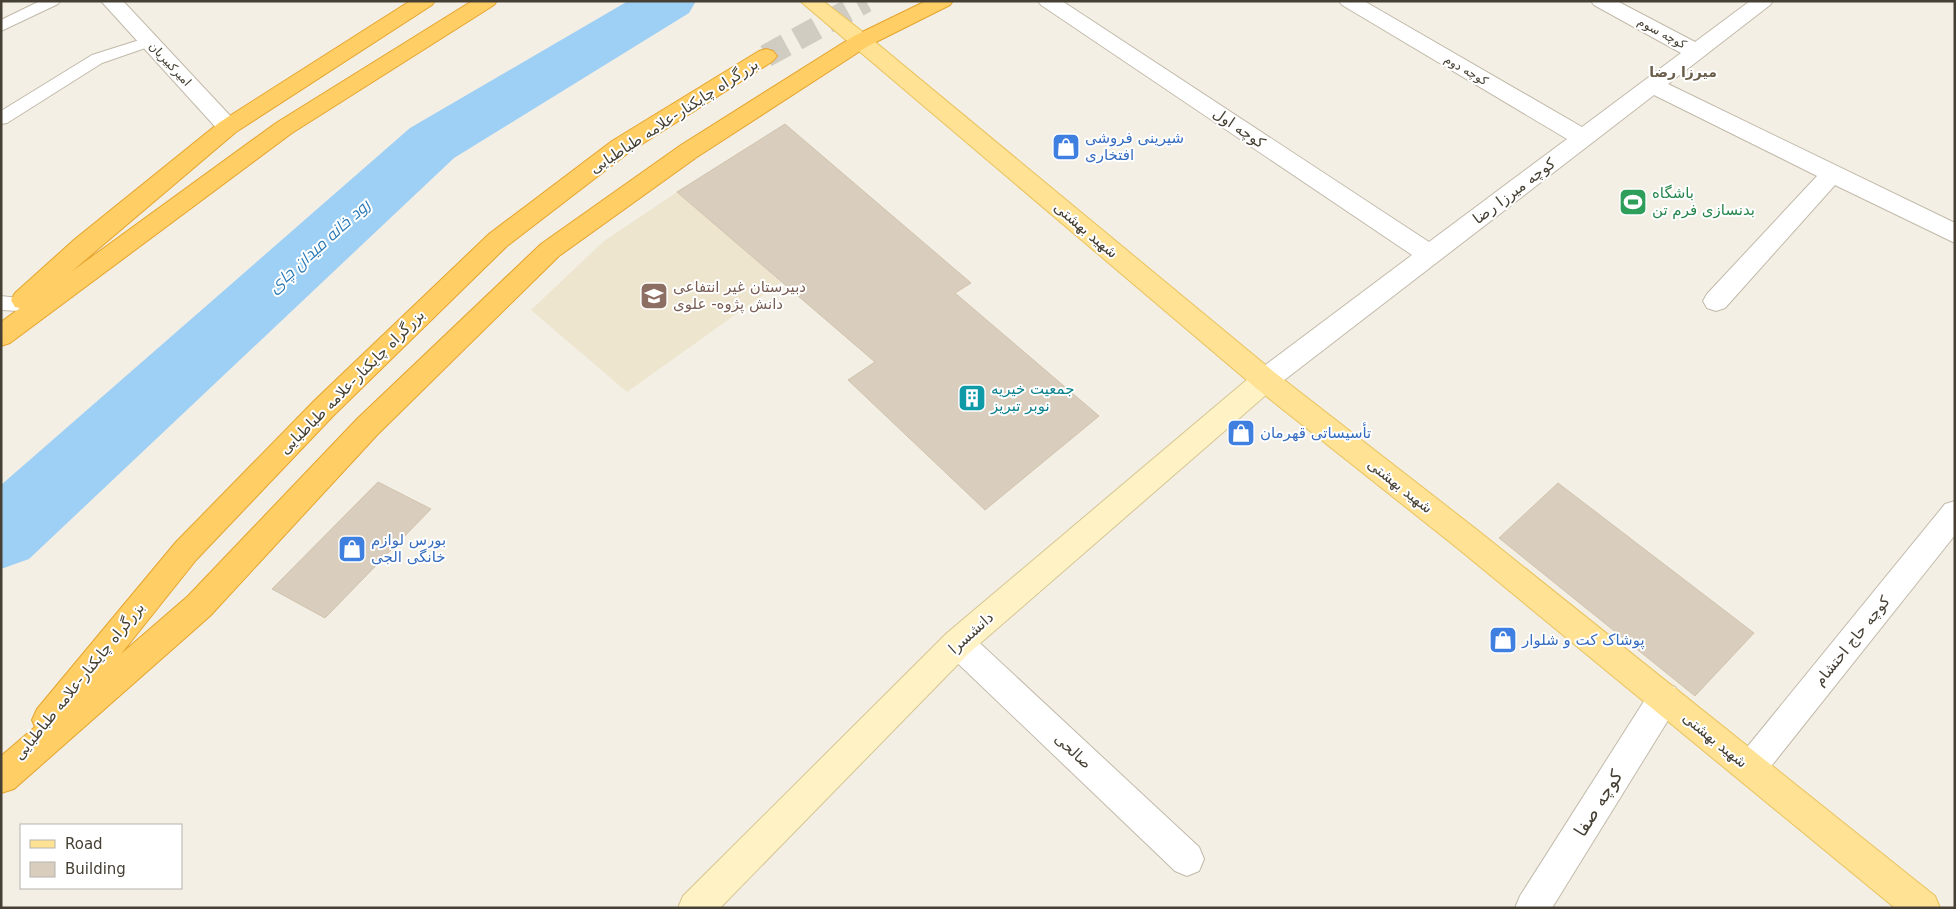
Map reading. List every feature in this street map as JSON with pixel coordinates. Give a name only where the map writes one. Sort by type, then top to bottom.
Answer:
[{"type":"highway","points":[[1,322],[11,304],[228,127],[425,1]]},
{"type":"highway","points":[[1,336],[284,128],[487,1]]},
{"type":"highway","points":[[1,777],[199,606],[367,428],[550,250],[688,151],[861,41],[943,1]]},
{"type":"highway","name":"بزرگراه چایکنار-علامه طباطبایی","points":[[1,777],[186,551],[324,408],[498,240],[620,147],[766,56]]},
{"type":"main road","name":"شهید بهشتى","points":[[811,2],[861,41],[1265,380],[1664,698],[1923,908]]},
{"type":"main road","name":"دانشسرا","points":[[695,908],[958,643],[1265,380]]},
{"type":"street","name":"امیرکبیریان","points":[[112,1],[228,127]]},
{"type":"street","name":"کوچه اول","points":[[1048,1],[1430,254]]},
{"type":"street","name":"کوچه دوم","points":[[1349,1],[1583,138]]},
{"type":"street","name":"کوچه سوم","points":[[1601,1],[1696,52]]},
{"type":"street","name":"کوچه میرزا رضا","points":[[1265,380],[1763,1]]},
{"type":"street","points":[[1652,85],[1955,234]]},
{"type":"street","points":[[1716,301],[1832,174]]},
{"type":"street","name":"کوچه حاج احتشام","points":[[1750,768],[1955,513]]},
{"type":"street","name":"صالحی","points":[[958,643],[1187,859]]},
{"type":"street","name":"کوچه صفا","points":[[1532,908],[1664,698]]},
{"type":"lane","points":[[14,1],[32,12]]},
{"type":"lane","points":[[1,26],[53,1]]},
{"type":"lane","points":[[1,119],[97,59],[149,42]]},
{"type":"shaded area","name":"دبیرستان غیر انتفاعی دانش پژوه- علوی","points":[[677,192],[781,282],[627,392],[531,310],[604,241]]},
{"type":"building","points":[[785,124],[971,283],[955,293],[1099,416],[985,510],[848,380],[875,362],[677,192]]},
{"type":"building","name":"بورس لوازم خانگی الجی","points":[[378,482],[431,509],[325,618],[272,589]]},
{"type":"building","points":[[1558,483],[1754,633],[1695,696],[1499,538]]},
{"type":"waterway","name":"رود خانه میدان چای","points":[[1,534],[432,143],[669,1]]},
{"type":"tunnel","points":[[766,56],[866,1]]},
{"type":"place","name":"شیرینی فروشی افتخاری","points":[[1066,147]]},
{"type":"place","name":"باشگاه بدنسازی فرم تن","points":[[1633,202]]},
{"type":"place","name":"دبیرستان غیر انتفاعی دانش پژوه- علوی","points":[[654,296]]},
{"type":"place","name":"جمعیت خیریه نوبر تبریز","points":[[972,398]]},
{"type":"place","name":"تأسیساتی قهرمان","points":[[1241,433]]},
{"type":"place","name":"بورس لوازم خانگی الجی","points":[[352,549]]},
{"type":"place","name":"پوشاک کت و شلوار","points":[[1503,640]]},
{"type":"district","name":"میرزا رضا","points":[[1683,72]]}]
